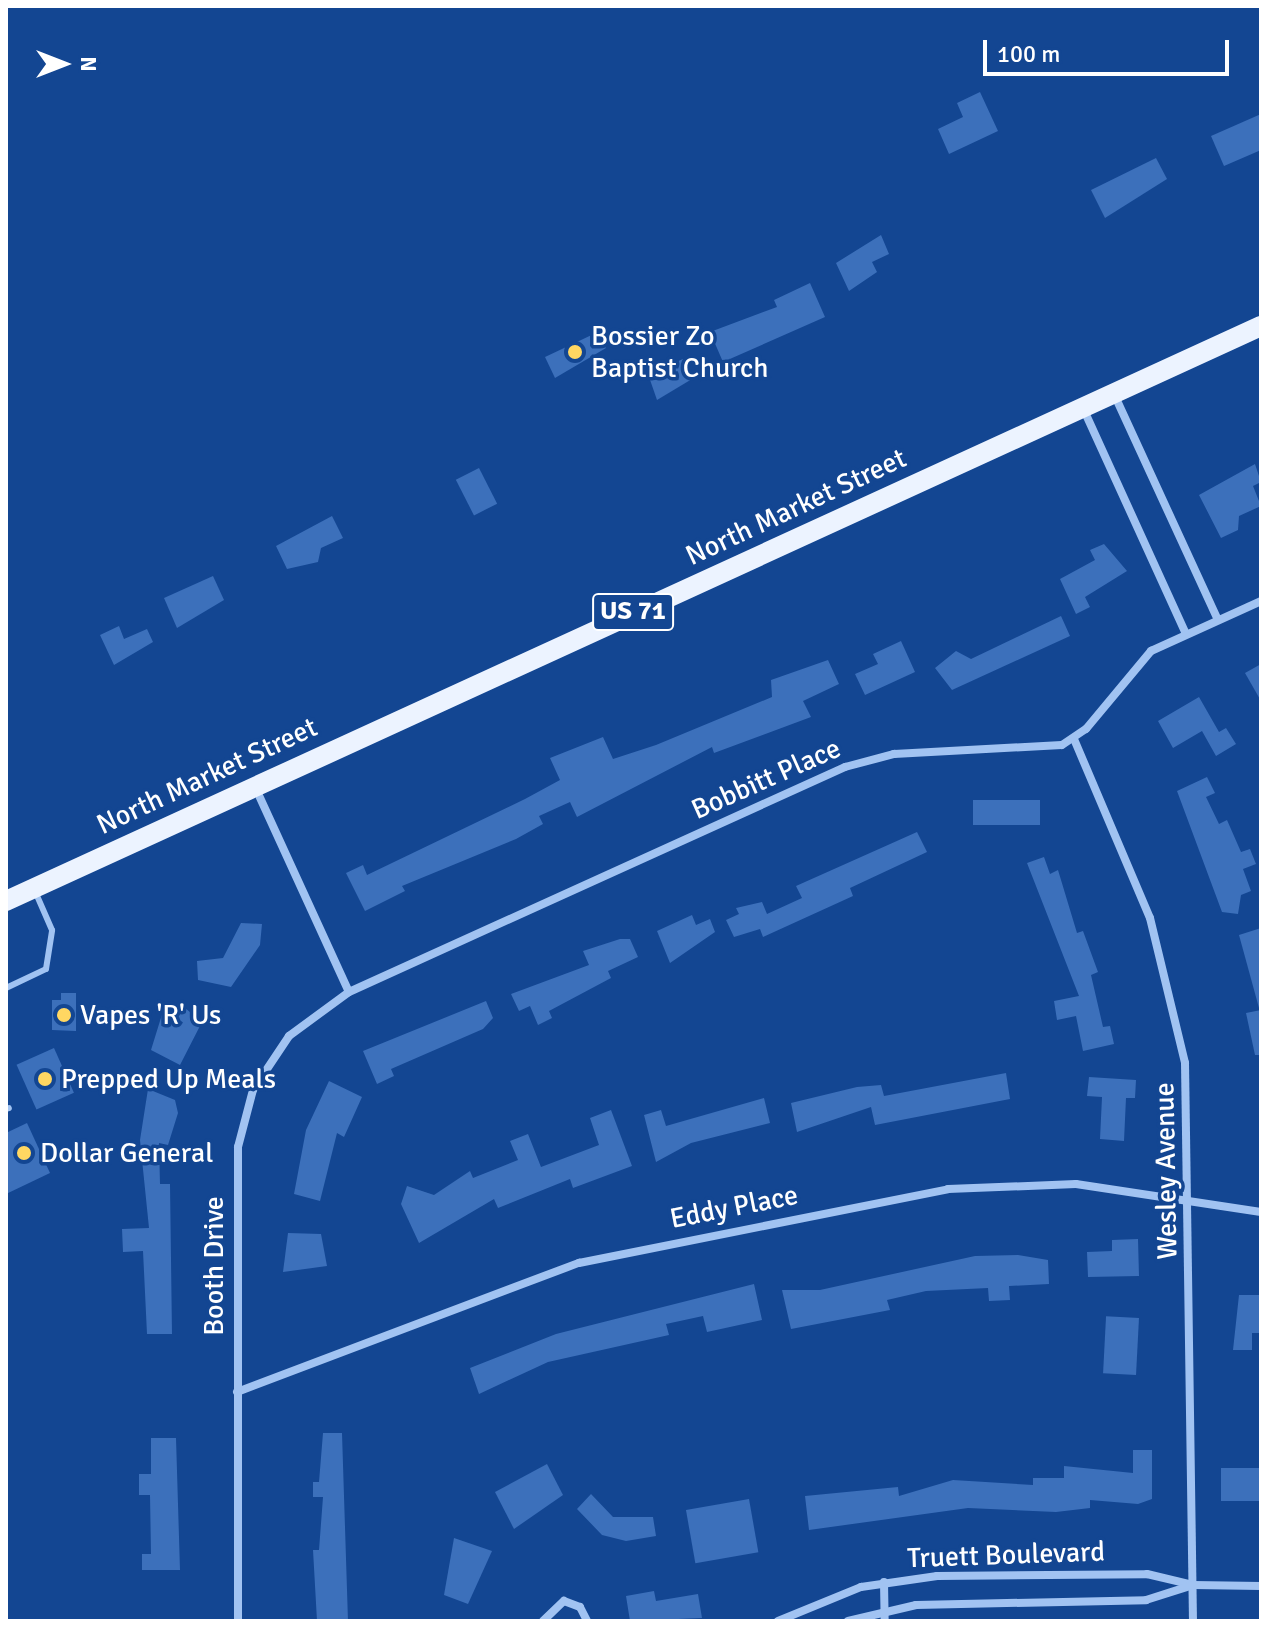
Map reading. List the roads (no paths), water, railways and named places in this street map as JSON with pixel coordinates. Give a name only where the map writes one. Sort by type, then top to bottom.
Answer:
[{"type":"main road","name":"North Market Street","points":[[6,901],[1261,326]]},
{"type":"street","points":[[1114,394],[1217,618]]},
{"type":"street","points":[[1083,407],[1185,632]]},
{"type":"street","points":[[1074,739],[1138,662],[1185,632],[1261,601]]},
{"type":"street","name":"Bobbitt Place","points":[[349,992],[860,761],[1030,752],[1074,739]]},
{"type":"street","name":"Wesley Avenue","points":[[1074,739],[1165,968],[1185,1063],[1191,1196],[1193,1621]]},
{"type":"street","points":[[254,785],[349,992]]},
{"type":"street","name":"Booth Drive","points":[[238,1621],[235,1190],[244,1117],[276,1050],[349,992]]},
{"type":"street","name":"Eddy Place","points":[[237,1392],[528,1279],[745,1226],[1012,1184],[1191,1196],[1261,1212]]},
{"type":"street","name":"Truett Boulevard","points":[[778,1621],[884,1582],[1147,1574],[1193,1585],[1261,1586]]},
{"type":"street","points":[[884,1582],[885,1621]]},
{"type":"street","name":"Truett Boulevard","points":[[848,1621],[884,1610],[1146,1600],[1193,1585]]},
{"type":"street","points":[[543,1621],[564,1601],[580,1607],[587,1621]]},
{"type":"lane","points":[[6,988],[46,969],[52,930],[34,888]]},
{"type":"place","name":"Bossier Zo Baptist Church","points":[[575,352]]},
{"type":"place","name":"Vapes 'R' Us","points":[[64,1015]]},
{"type":"place","name":"Prepped Up Meals","points":[[45,1079]]},
{"type":"place","name":"Dollar General","points":[[24,1153]]}]
